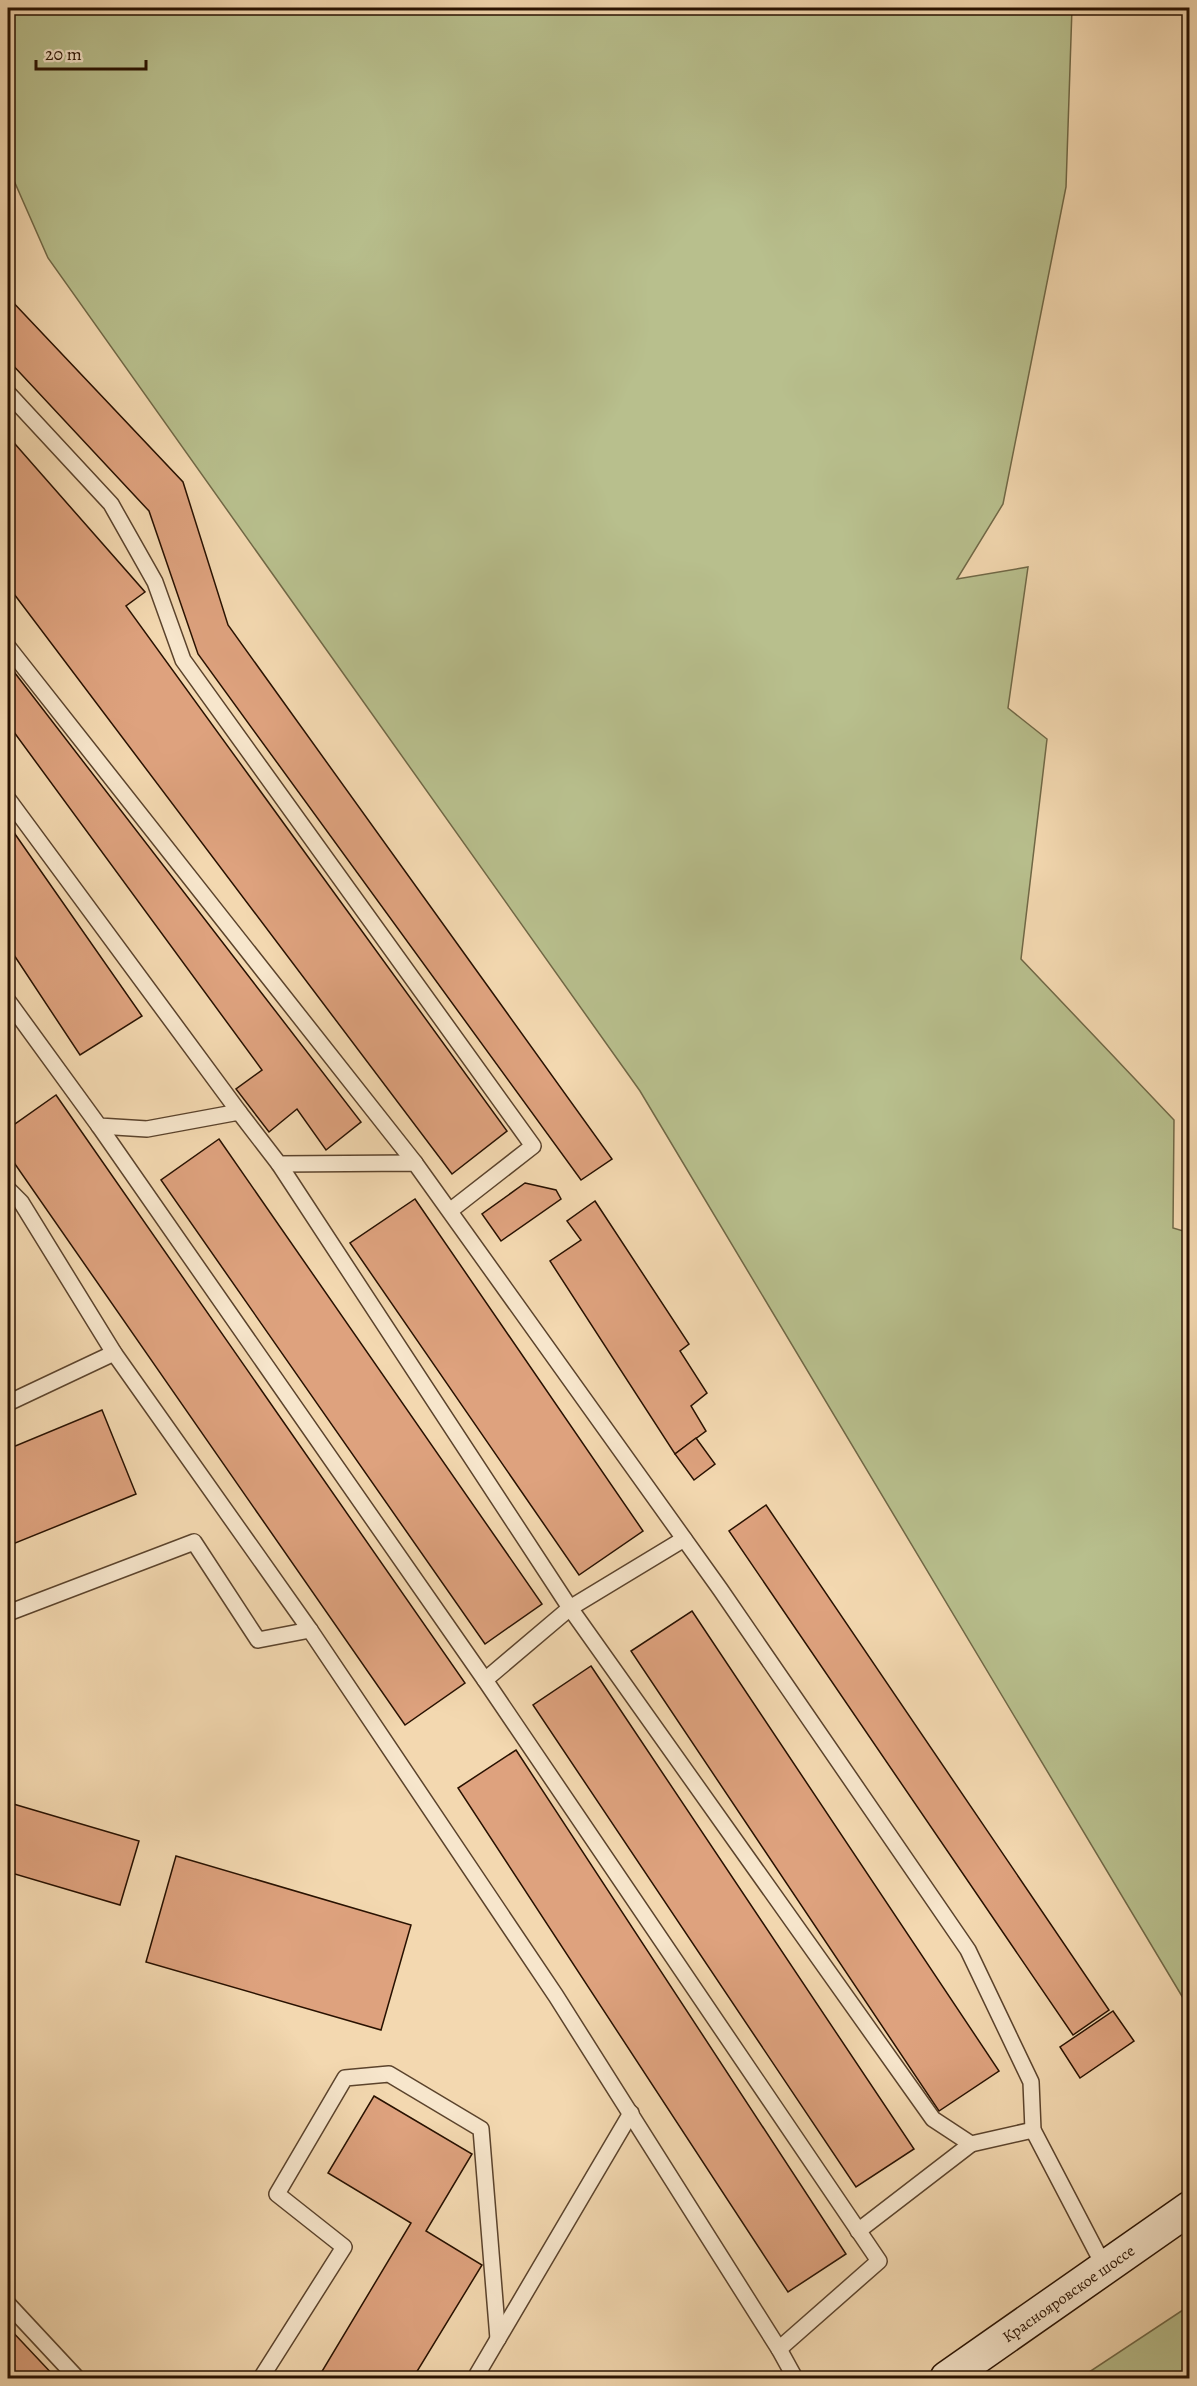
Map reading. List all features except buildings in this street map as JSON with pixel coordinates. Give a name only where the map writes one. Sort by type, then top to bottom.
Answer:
[{"type":"street","name":"Краснояровское шоссе","points":[[947,2379],[1190,2208]]},
{"type":"lane","points":[[8,393],[111,504],[155,582],[183,660],[533,1146],[451,1210]]},
{"type":"lane","points":[[8,647],[451,1210],[684,1539],[968,1950],[1031,2082],[1033,2130],[1105,2268]]},
{"type":"lane","points":[[8,799],[279,1164],[570,1608],[933,2119],[971,2144]]},
{"type":"lane","points":[[8,1005],[99,1126],[485,1680],[879,2261],[779,2349]]},
{"type":"lane","points":[[99,1126],[147,1129],[239,1112]]},
{"type":"lane","points":[[279,1164],[415,1163]]},
{"type":"lane","points":[[8,1189],[21,1202],[114,1353],[310,1630],[556,1996],[779,2349],[795,2379]]},
{"type":"lane","points":[[8,1403],[114,1353]]},
{"type":"lane","points":[[485,1680],[570,1608],[684,1539]]},
{"type":"lane","points":[[8,1613],[194,1542],[258,1640],[310,1630]]},
{"type":"lane","points":[[261,2379],[344,2247],[278,2194],[345,2078],[389,2074],[482,2129],[498,2339]]},
{"type":"lane","points":[[475,2379],[631,2113]]},
{"type":"lane","points":[[858,2231],[971,2144],[1033,2130]]},
{"type":"lane","points":[[8,2304],[77,2379]]},
{"type":"green space","points":[[8,8],[1072,8],[1066,187],[1003,504],[957,579],[1028,567],[1008,708],[1047,739],[1021,959],[1174,1120],[1173,1228],[1190,1233],[1189,2008],[640,1091],[48,258],[8,167]]},
{"type":"green space","points":[[1189,2306],[1189,2378],[1080,2378]]}]
